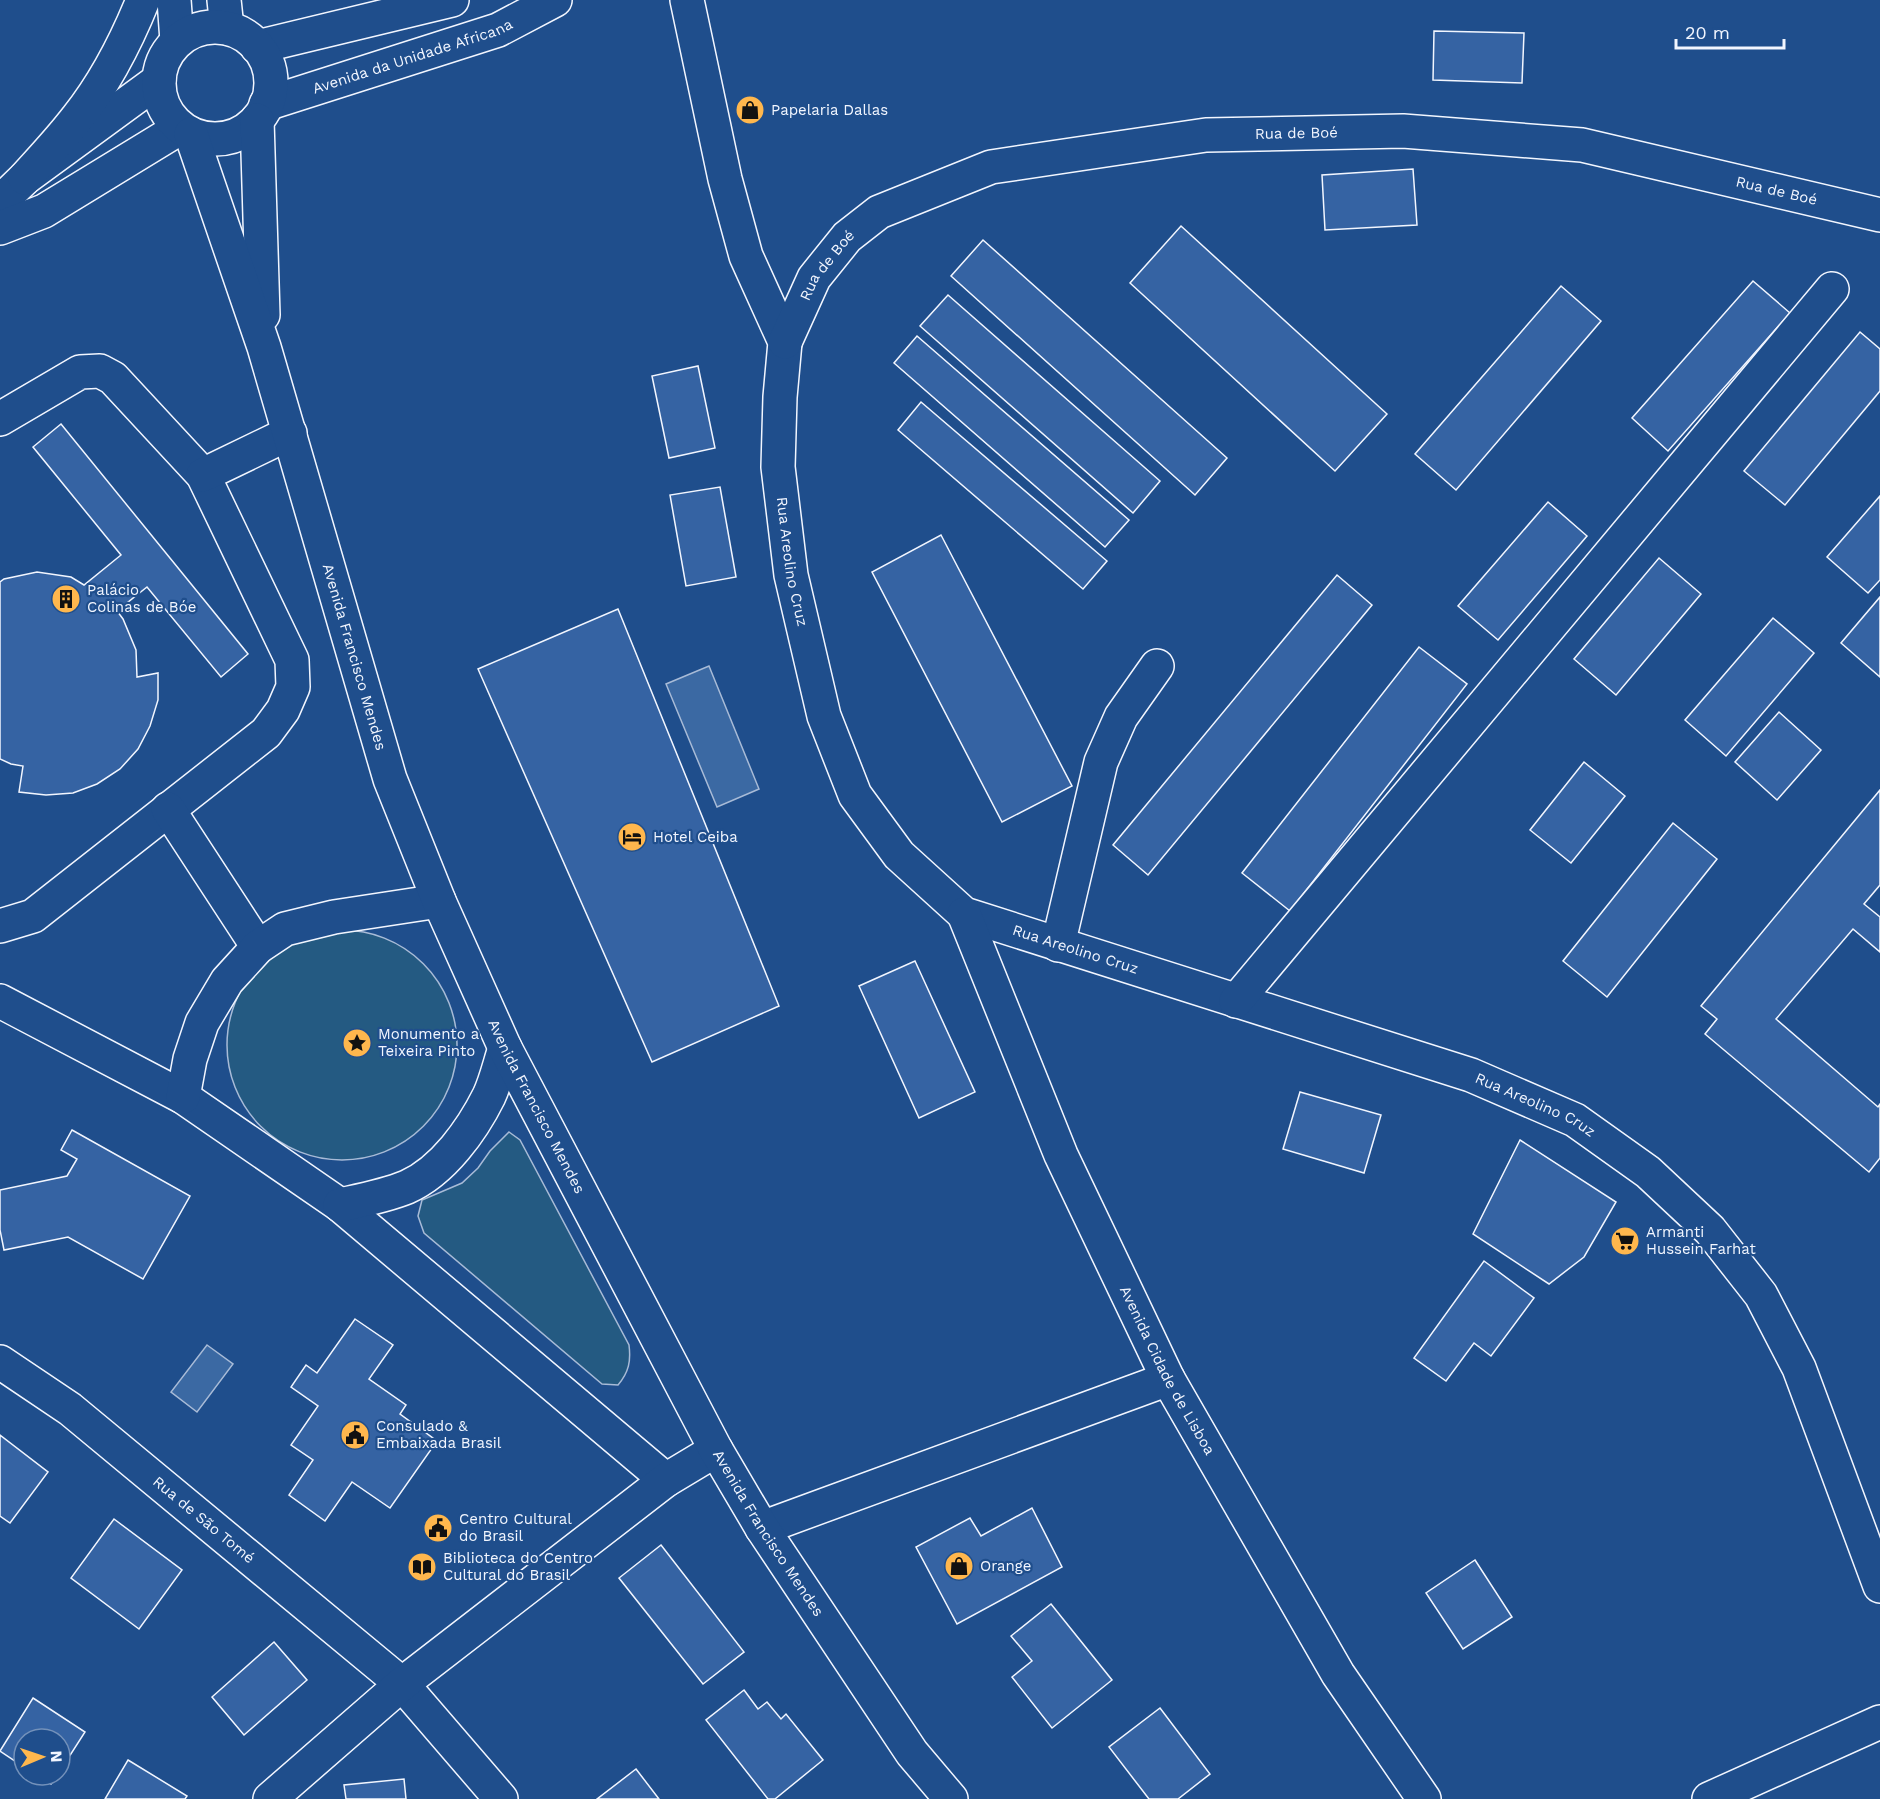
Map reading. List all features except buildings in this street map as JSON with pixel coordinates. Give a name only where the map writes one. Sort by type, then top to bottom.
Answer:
[{"type":"street","points":[[0,202],[25,178],[77,119],[125,42],[143,0]]},
{"type":"street","points":[[174,0],[177,41]]},
{"type":"street","name":"Avenida da Unidade Africana","points":[[262,112],[498,30],[555,0]]},
{"type":"street","name":"Rua Areolino Cruz","points":[[687,0],[720,159],[746,256],[784,342],[778,467],[791,575],[824,716],[855,795],[899,855],[964,914],[1471,1074],[1575,1120],[1648,1172],[1710,1230],[1761,1295],[1799,1368],[1880,1586]]},
{"type":"street","points":[[257,46],[438,1]]},
{"type":"street","points":[[225,14],[243,35],[257,46],[267,64],[270,84],[262,112],[264,347],[185,131],[168,114],[161,98],[159,80],[164,59],[177,41],[192,32],[209,27],[225,14]]},
{"type":"street","points":[[25,178],[159,80]]},
{"type":"street","points":[[0,228],[45,211],[185,131],[214,140],[238,134],[262,112]]},
{"type":"street","name":"Rua de Boé","points":[[784,342],[814,278],[847,237],[879,212],[991,167],[1206,135],[1402,131],[1582,145],[1880,215]]},
{"type":"street","points":[[1236,1001],[1832,289]]},
{"type":"street","name":"Avenida Francisco Mendes","points":[[264,347],[390,779],[439,901],[505,1048],[716,1450],[762,1528],[912,1753],[951,1799]]},
{"type":"street","points":[[0,419],[80,372],[100,371],[112,378],[203,475],[292,660],[293,687],[283,711],[266,733],[33,915],[0,926]]},
{"type":"street","points":[[203,475],[290,433]]},
{"type":"street","points":[[1058,945],[1101,762],[1121,717],[1157,666]]},
{"type":"street","points":[[168,809],[258,947]]},
{"type":"street","points":[[183,1096],[190,1059],[202,1023],[227,981],[258,947],[285,928],[345,915],[439,901]]},
{"type":"street","name":"Avenida Cidade de Lisboa","points":[[964,914],[1061,1155],[1168,1379],[1338,1674],[1424,1799]]},
{"type":"street","points":[[0,1001],[183,1096],[340,1205],[666,1480]]},
{"type":"street","points":[[340,1205],[386,1195],[410,1186],[448,1156],[471,1126],[490,1094],[505,1048]]},
{"type":"street","name":"Rua de São Tomé","points":[[0,1362],[70,1409],[402,1684],[501,1799]]},
{"type":"street","points":[[762,1528],[1168,1379]]},
{"type":"street","points":[[270,1799],[402,1684],[666,1480],[716,1450]]},
{"type":"street","points":[[1709,1799],[1880,1722]]},
{"type":"shaded area","points":[[709,666],[759,789],[717,807],[666,684]]},
{"type":"shaded area","points":[[331,930],[353,930],[386,938],[406,949],[424,963],[438,981],[449,1001],[455,1022],[457,1045],[455,1068],[449,1089],[438,1109],[424,1127],[406,1141],[386,1152],[353,1160],[331,1160],[298,1152],[278,1141],[260,1127],[246,1109],[235,1089],[227,1056],[227,1034],[235,1001],[246,981],[260,963],[278,949],[298,938]]},
{"type":"shaded area","points":[[509,1132],[520,1140],[629,1345],[628,1366],[625,1376],[618,1385],[602,1384],[424,1233],[418,1216],[422,1200],[462,1183]]},
{"type":"shaded area","points":[[207,1345],[233,1364],[197,1412],[171,1392]]},
{"type":"place","name":"Papelaria Dallas","points":[[750,110]]},
{"type":"place","name":"Palácio Colinas de Bóe","points":[[66,599]]},
{"type":"place","name":"Hotel Ceiba","points":[[632,837]]},
{"type":"place","name":"Monumento a Teixeira Pinto","points":[[357,1043]]},
{"type":"place","name":"Armanti Hussein Farhat","points":[[1625,1241]]},
{"type":"place","name":"Consulado & Embaixada Brasil","points":[[355,1435]]},
{"type":"place","name":"Centro Cultural do Brasil","points":[[438,1528]]},
{"type":"place","name":"Orange","points":[[959,1566]]},
{"type":"place","name":"Biblioteca do Centro Cultural do Brasil","points":[[422,1567]]}]
